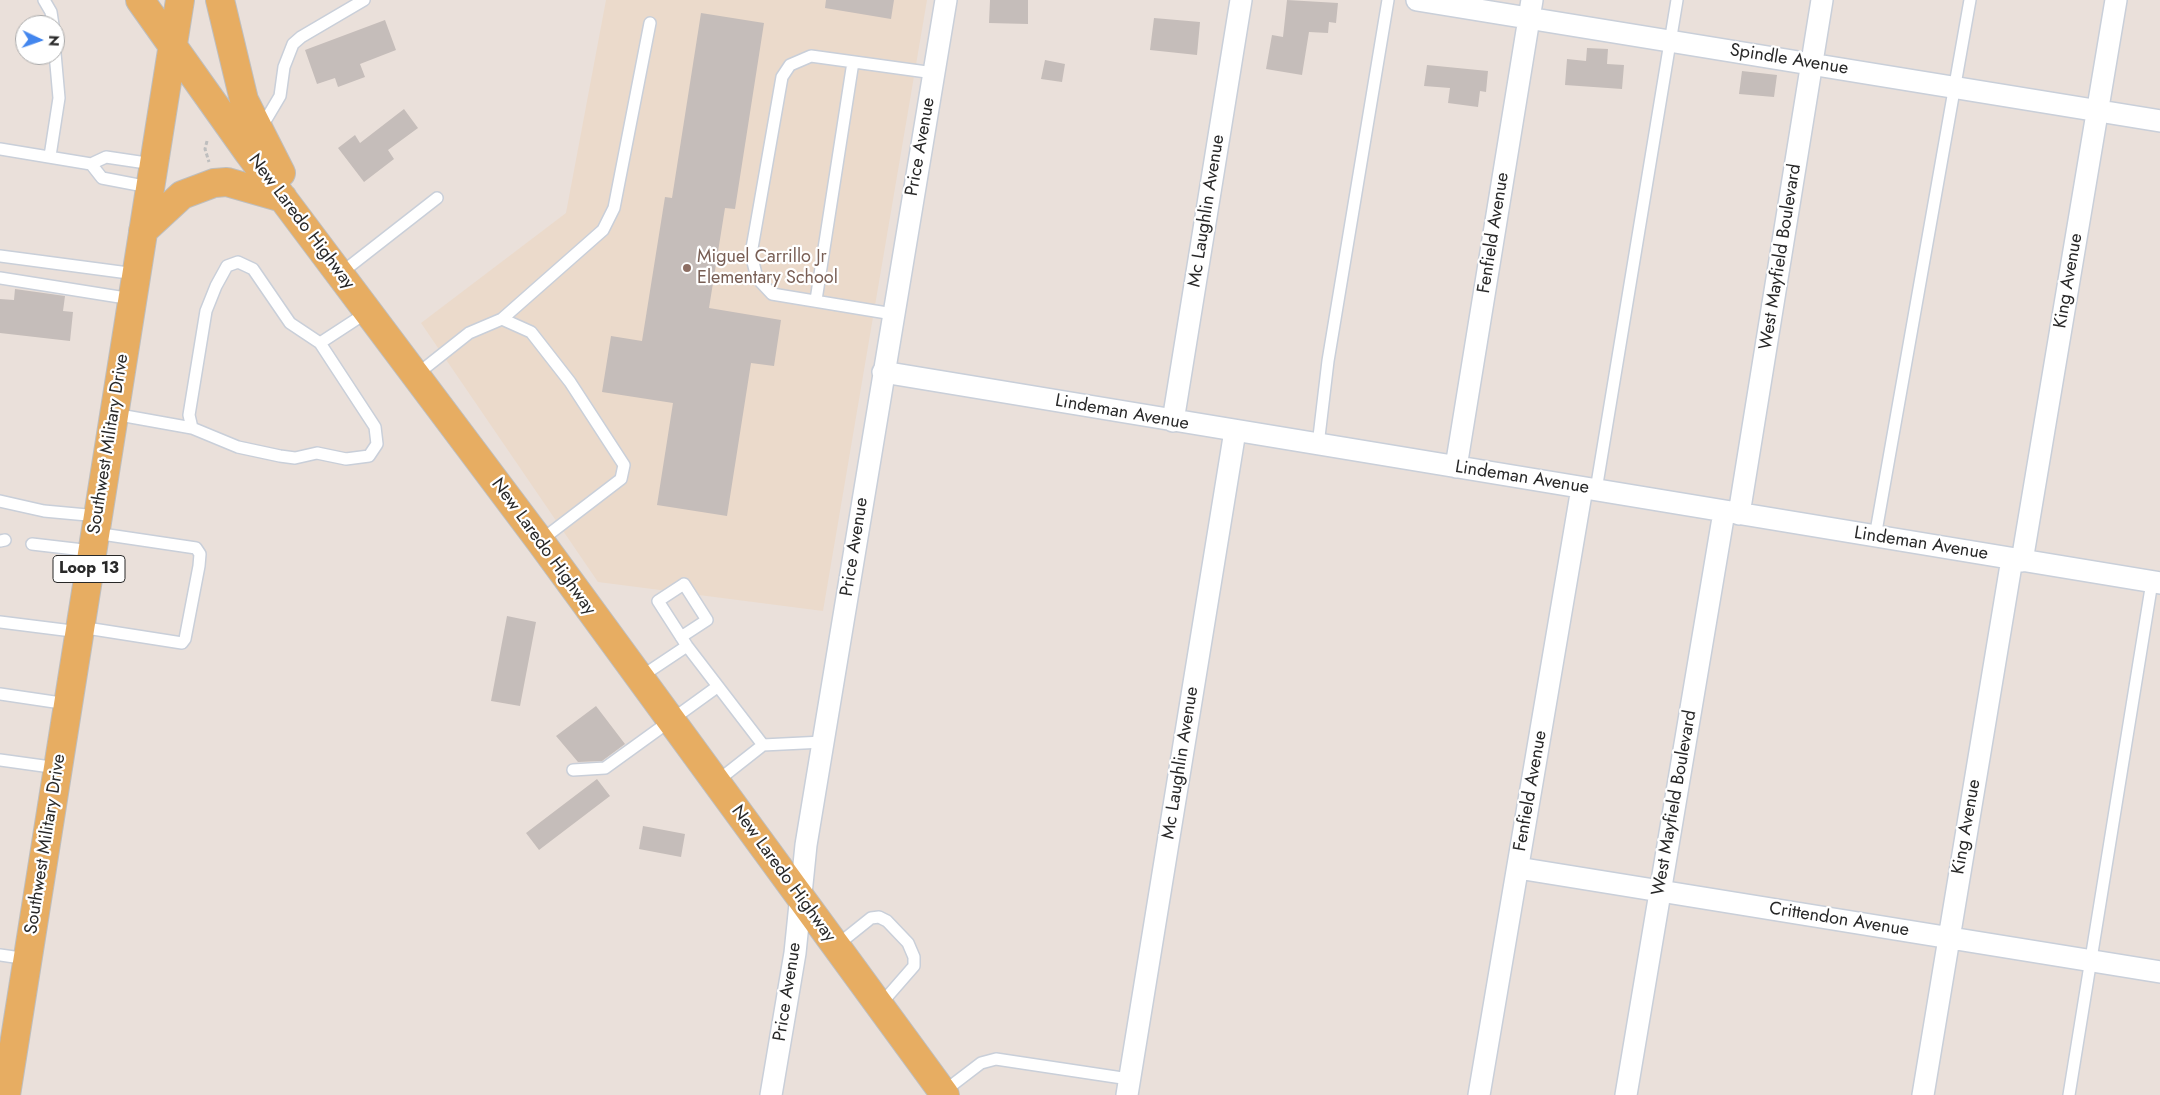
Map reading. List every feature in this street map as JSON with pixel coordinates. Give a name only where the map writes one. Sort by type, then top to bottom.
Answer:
[{"type":"main road","name":"New Laredo Highway","points":[[140,0],[172,44],[254,142],[283,198],[540,541],[944,1094]]},
{"type":"main road","name":"Southwest Military Drive","points":[[6,1095],[7,1047],[28,958],[180,0]]},
{"type":"main road","points":[[220,0],[254,142],[318,244]]},
{"type":"main road","points":[[142,230],[182,195],[214,184],[227,182],[283,198]]},
{"type":"street","name":"Price Avenue","points":[[771,1095],[795,953],[806,845],[946,0]]},
{"type":"street","name":"Mc Laughlin Avenue","points":[[1172,421],[1241,0]]},
{"type":"street","name":"Spindle Avenue","points":[[1418,0],[1530,9],[1670,41],[2160,121]]},
{"type":"street","name":"West Mayfield Boulevard","points":[[1626,1095],[1660,891],[1732,513],[1822,0]]},
{"type":"street","name":"King Avenue","points":[[1923,1095],[1949,938],[2098,111],[2116,0]]},
{"type":"street","name":"Fenfield Avenue","points":[[1456,467],[1530,9]]},
{"type":"street","name":"Lindeman Avenue","points":[[883,372],[2156,582]]},
{"type":"street","name":"Mc Laughlin Avenue","points":[[1128,1087],[1235,431]]},
{"type":"street","name":"Fenfield Avenue","points":[[1479,1095],[1518,868],[1589,489]]},
{"type":"street","name":"Crittendon Avenue","points":[[1518,868],[2160,972]]},
{"type":"lane","points":[[44,0],[52,15]]},
{"type":"lane","points":[[254,142],[280,96],[284,67],[293,44],[301,37],[364,0]]},
{"type":"lane","points":[[1318,445],[1328,361],[1388,0]]},
{"type":"lane","points":[[1589,489],[1677,0]]},
{"type":"lane","points":[[1876,537],[1970,0]]},
{"type":"lane","points":[[416,375],[469,333],[502,319],[603,230],[614,208],[650,22]]},
{"type":"lane","points":[[893,314],[772,294],[757,278],[750,254],[782,77],[790,65],[811,56],[934,73]]},
{"type":"lane","points":[[816,300],[853,62]]},
{"type":"lane","points":[[50,156],[59,98],[56,65]]},
{"type":"lane","points":[[0,149],[91,164],[106,157],[151,176]]},
{"type":"lane","points":[[91,164],[102,178],[151,176]]},
{"type":"lane","points":[[341,274],[437,198]]},
{"type":"lane","points":[[0,256],[134,286]]},
{"type":"lane","points":[[114,414],[192,428],[238,447],[295,458],[317,453],[346,459],[369,456],[377,444],[375,426],[320,342],[290,323],[253,269],[238,262],[227,266],[216,286],[206,311],[189,415],[192,428]]},
{"type":"lane","points":[[0,278],[134,286]]},
{"type":"lane","points":[[320,342],[369,311]]},
{"type":"lane","points":[[502,319],[531,332],[570,382],[624,465],[621,479],[540,541]]},
{"type":"lane","points":[[0,501],[44,510],[95,533],[196,548],[200,554],[200,566],[185,639],[182,643],[80,629],[0,622]]},
{"type":"lane","points":[[32,544],[95,533]]},
{"type":"lane","points":[[2069,1095],[2090,961],[2156,582]]},
{"type":"lane","points":[[639,678],[684,641],[707,620],[684,584],[658,601],[684,641],[717,688],[763,746]]},
{"type":"lane","points":[[573,770],[606,768],[717,688]]},
{"type":"lane","points":[[0,694],[68,704]]},
{"type":"lane","points":[[716,782],[763,746],[823,742]]},
{"type":"lane","points":[[0,760],[58,768]]},
{"type":"lane","points":[[836,946],[871,918],[879,917],[887,921],[908,943],[914,956],[914,966],[880,1006]]},
{"type":"lane","points":[[0,956],[28,958]]},
{"type":"lane","points":[[944,1094],[982,1063],[996,1059],[1128,1087]]},
{"type":"path","points":[[205,149],[207,141]]},
{"type":"path","points":[[200,144],[205,149],[210,167]]},
{"type":"shaded area","name":"Miguel Carrillo Jr Elementary School","points":[[606,0],[927,0],[823,611],[598,582],[421,323],[566,213]]},
{"type":"building","points":[[826,0],[894,0],[891,19],[825,8]]},
{"type":"building","points":[[990,0],[1028,0],[1028,24],[989,23]]},
{"type":"building","points":[[1287,0],[1338,3],[1336,23],[1329,22],[1328,33],[1309,32],[1302,75],[1266,69],[1272,35],[1283,37]]},
{"type":"building","points":[[701,13],[764,23],[735,209],[725,208],[709,308],[781,320],[774,366],[751,363],[727,516],[657,505],[673,403],[602,392],[611,336],[642,341],[665,197],[672,198]]},
{"type":"building","points":[[1154,18],[1200,22],[1197,55],[1150,50]]},
{"type":"building","points":[[385,20],[396,50],[360,64],[365,77],[338,87],[335,78],[317,84],[305,50]]},
{"type":"building","points":[[1587,48],[1608,49],[1607,64],[1624,65],[1622,89],[1565,85],[1567,59],[1586,61]]},
{"type":"building","points":[[1045,60],[1065,64],[1062,82],[1041,79]]},
{"type":"building","points":[[1427,65],[1488,71],[1486,92],[1480,91],[1478,107],[1448,103],[1450,88],[1424,86]]},
{"type":"building","points":[[1742,71],[1777,75],[1774,97],[1739,94]]},
{"type":"building","points":[[404,109],[418,128],[388,150],[394,159],[364,182],[338,148],[355,135],[360,143]]},
{"type":"building","points":[[15,289],[65,296],[63,311],[73,312],[70,341],[0,333],[0,299],[14,300]]},
{"type":"building","points":[[507,616],[536,622],[520,706],[491,701]]},
{"type":"building","points":[[596,706],[625,744],[602,761],[578,762],[556,736]]},
{"type":"building","points":[[597,779],[610,796],[539,850],[526,833]]},
{"type":"building","points":[[643,826],[685,834],[681,857],[639,849]]},
{"type":"place","name":"Miguel Carrillo Jr Elementary School","points":[[687,268]]}]
